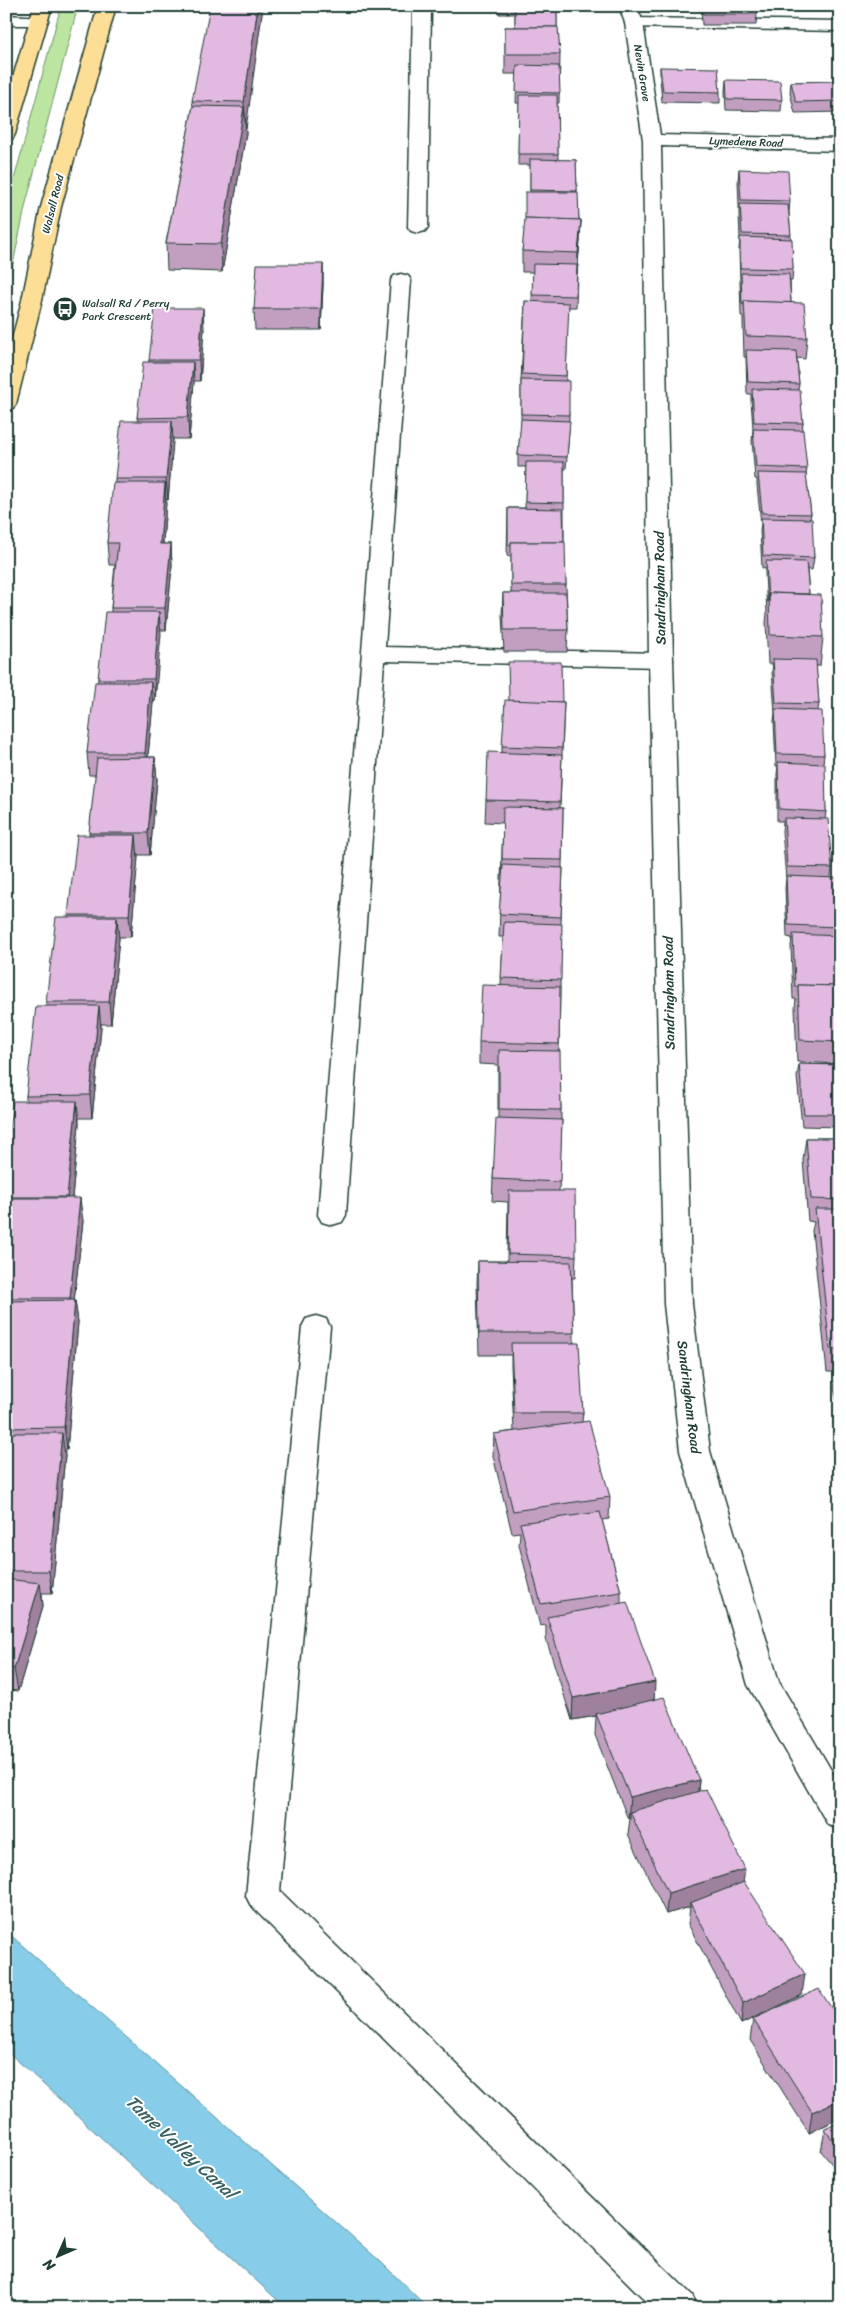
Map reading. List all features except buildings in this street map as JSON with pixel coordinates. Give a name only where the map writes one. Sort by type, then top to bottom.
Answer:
[{"type":"highway","name":"Walsall Road","points":[[6,404],[32,300],[51,207],[106,6]]},
{"type":"highway","points":[[6,134],[41,14]]},
{"type":"street","points":[[418,227],[422,6]]},
{"type":"street","points":[[6,20],[41,14]]},
{"type":"street","points":[[631,15],[840,26]]},
{"type":"street","name":"Nevin Grove","points":[[631,15],[652,140]]},
{"type":"street","name":"Lymedene Road","points":[[652,140],[840,145]]},
{"type":"street","name":"Sandringham Road","points":[[652,140],[661,660],[678,1304],[695,1451],[764,1685],[840,1815]]},
{"type":"street","points":[[332,1215],[400,280]]},
{"type":"street","points":[[374,654],[661,660]]},
{"type":"street","points":[[316,1327],[263,1896],[679,2308]]},
{"type":"green space","points":[[61,6],[78,6],[26,203],[6,297],[6,209]]},
{"type":"water","name":"Tame Valley Canal","points":[[6,1931],[381,2262],[428,2308],[286,2308],[6,2050]]},
{"type":"place","name":"Walsall Rd / Perry Park Crescent","points":[[65,309]]}]
